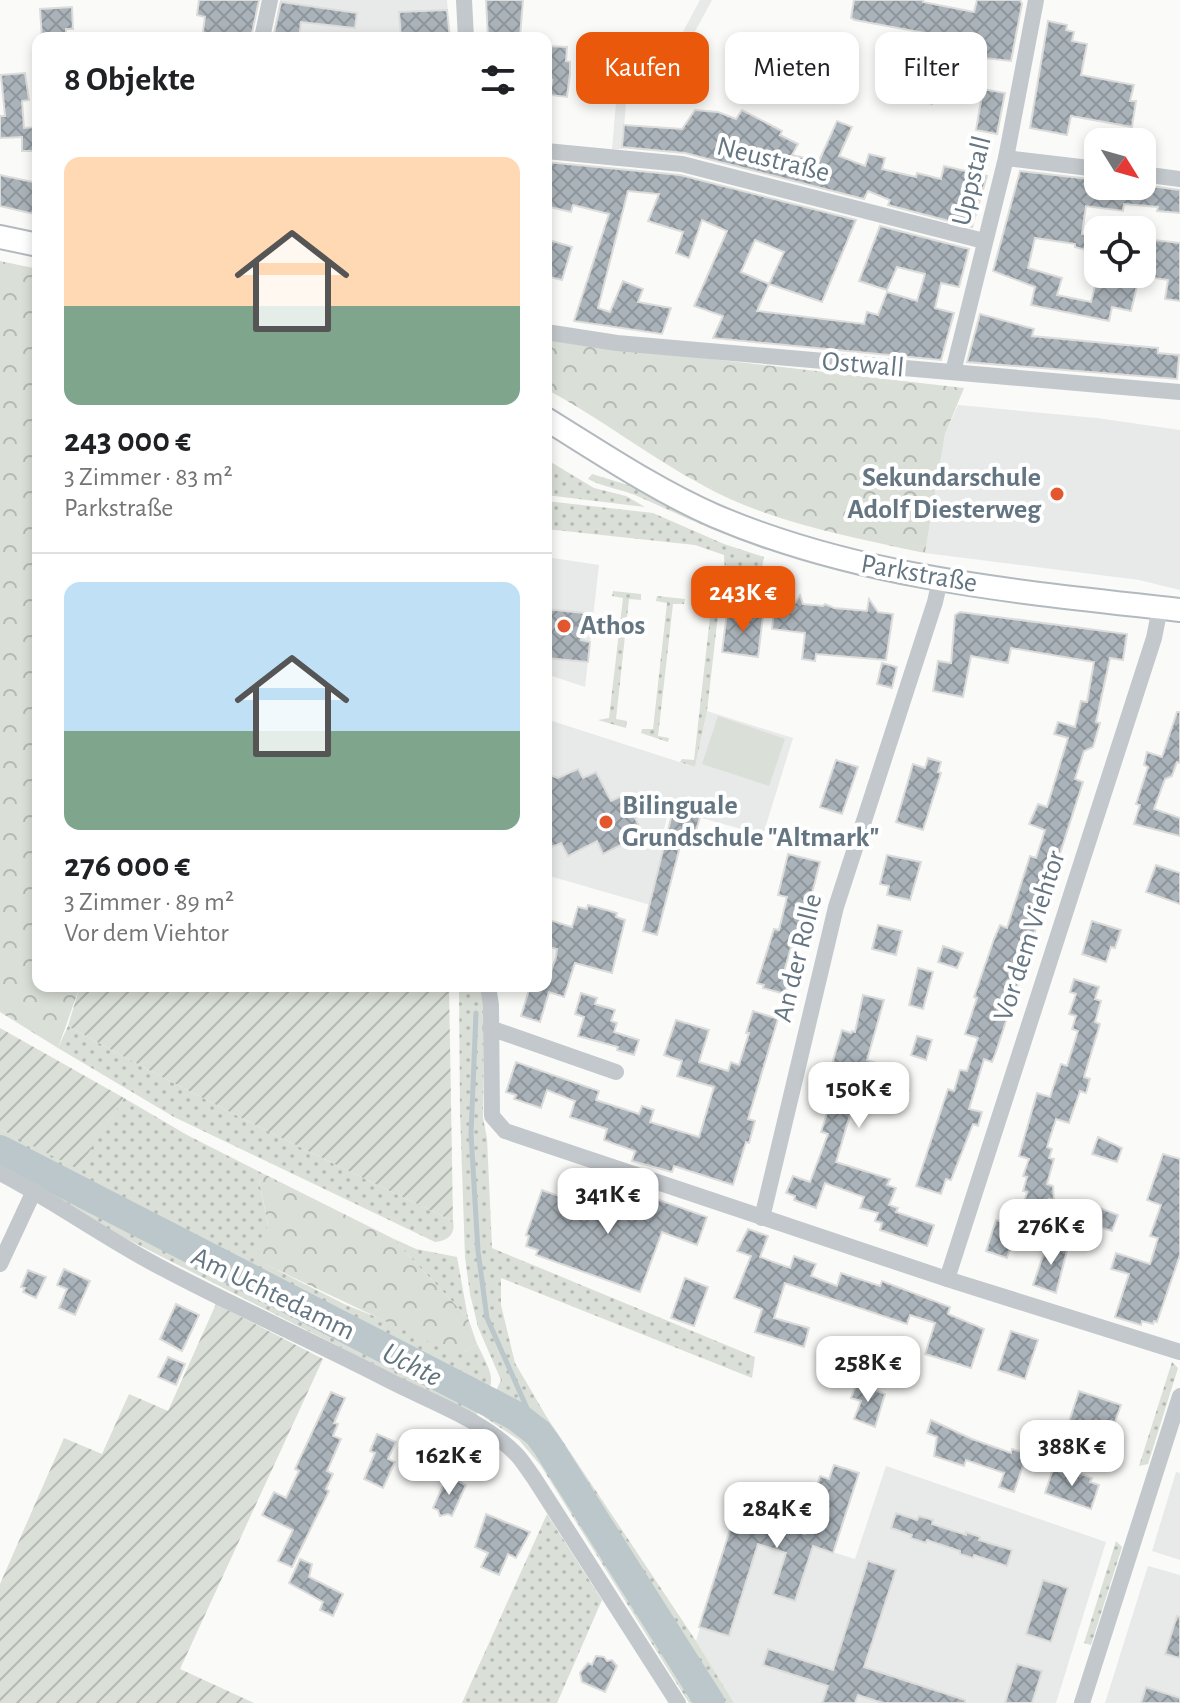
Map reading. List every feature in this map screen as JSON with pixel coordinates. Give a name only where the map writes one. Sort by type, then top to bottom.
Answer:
[{"type":"main road","points":[[0,237],[32,244]]},
{"type":"main road","name":"Parkstraße","points":[[552,423],[658,488],[727,520],[821,554],[940,580],[1170,609]]},
{"type":"street","points":[[263,32],[270,0]]},
{"type":"street","points":[[464,0],[466,32]]},
{"type":"street","name":"Uppstall","points":[[953,372],[1006,158],[1036,0]]},
{"type":"street","name":"Neustraße","points":[[552,152],[682,164],[984,241]]},
{"type":"street","points":[[1006,158],[1084,167]]},
{"type":"street","points":[[1156,176],[1180,179]]},
{"type":"street","name":"Ostwall","points":[[552,333],[617,343],[1180,392]]},
{"type":"street","name":"An der Rolle","points":[[762,1218],[836,907],[940,580]]},
{"type":"street","name":"Vor dem Viehtor","points":[[947,1279],[1154,638],[1170,609]]},
{"type":"street","points":[[488,992],[492,1116],[505,1131],[947,1279],[1180,1352]]},
{"type":"street","points":[[490,1028],[616,1072]]},
{"type":"street","name":"Am Uchtedamm","points":[[0,1173],[162,1268],[345,1358],[501,1441],[517,1455],[534,1478],[678,1703]]},
{"type":"street","points":[[0,1264],[34,1191]]},
{"type":"street","points":[[1082,1703],[1180,1396]]},
{"type":"shaded area","points":[[280,0],[447,0],[450,32],[273,32]]},
{"type":"shaded area","points":[[700,0],[712,0],[695,32],[683,32]]},
{"type":"shaded area","points":[[616,104],[626,104],[622,149],[612,149]]},
{"type":"shaded area","name":"Sekundarschule Adolf Diesterweg","points":[[958,405],[1097,418],[1180,430],[1180,590],[1139,580],[925,553],[945,434]]},
{"type":"shaded area","points":[[552,558],[599,565],[585,687],[552,676]]},
{"type":"shaded area","name":"Bilinguale Grundschule \"Altmark\"","points":[[707,711],[793,738],[763,835],[669,809],[660,846],[679,851],[664,909],[552,877],[552,721],[695,767]]},
{"type":"shaded area","points":[[886,1466],[1106,1542],[1056,1703],[734,1703],[696,1641],[735,1514],[776,1550],[784,1552],[797,1541],[855,1559]]},
{"type":"shaded area","points":[[1176,1472],[1180,1473],[1180,1560],[1152,1551]]},
{"type":"shaded area","points":[[1148,1566],[1180,1575],[1180,1703],[1105,1703]]},
{"type":"green space","points":[[0,261],[32,268],[32,992],[78,992],[58,1048],[0,1012]]},
{"type":"green space","points":[[552,341],[964,388],[945,434],[925,553],[801,524],[730,499],[660,460],[552,393]]},
{"type":"green space","points":[[552,463],[594,488],[626,496],[645,507],[552,496]]},
{"type":"green space","points":[[592,474],[628,485],[678,510],[768,547],[767,550],[635,495],[594,482],[588,479]]},
{"type":"green space","points":[[552,502],[653,513],[724,544],[764,557],[760,577],[725,574],[724,555],[695,545],[552,530]]},
{"type":"green space","points":[[703,577],[722,580],[707,711],[695,767],[680,762],[682,759],[694,760],[711,608],[699,606]]},
{"type":"green space","points":[[613,591],[641,594],[641,600],[629,599],[616,719],[627,721],[626,728],[598,720],[609,718],[623,598],[612,596]]},
{"type":"green space","points":[[657,596],[685,599],[684,604],[673,604],[658,736],[669,738],[668,742],[641,733],[642,729],[653,729],[667,603],[656,601]]},
{"type":"green space","points":[[718,716],[785,739],[769,786],[702,764]]},
{"type":"green space","points":[[78,992],[449,992],[453,1221],[210,1102],[68,1026]]},
{"type":"green space","points":[[459,992],[483,992],[483,1118],[487,1138],[492,1248],[755,1357],[752,1378],[501,1278],[501,1305],[515,1363],[546,1416],[734,1703],[689,1703],[541,1466],[519,1440],[484,1417],[501,1380],[478,1327],[470,1294],[465,1257]]},
{"type":"green space","points":[[68,1026],[210,1102],[453,1221],[452,1234],[435,1242],[174,1117],[58,1048]]},
{"type":"green space","points":[[0,1028],[124,1098],[78,1169],[0,1129]]},
{"type":"green space","points":[[124,1098],[187,1135],[264,1174],[259,1180],[268,1225],[258,1255],[269,1266],[346,1305],[465,1352],[477,1344],[491,1380],[476,1416],[115,1233],[0,1166],[0,1129],[78,1168]]},
{"type":"green space","points":[[264,1174],[392,1238],[468,1318],[477,1344],[465,1352],[446,1350],[269,1266],[257,1255],[268,1225],[259,1179]]},
{"type":"green space","points":[[392,1238],[416,1249],[457,1257],[468,1318]]},
{"type":"green space","points":[[216,1304],[323,1359],[180,1669],[254,1703],[0,1703],[0,1584],[64,1438],[102,1454],[129,1394],[168,1411]]},
{"type":"green space","points":[[1172,1362],[1178,1368],[1148,1464],[1139,1466]]},
{"type":"green space","points":[[547,1514],[602,1600],[557,1703],[462,1703]]},
{"type":"green space","points":[[1116,1541],[1122,1547],[1091,1645],[1084,1643]]},
{"type":"building","points":[[199,0],[259,0],[252,32],[203,32],[205,17],[197,15]]},
{"type":"building","points":[[486,0],[523,0],[520,32],[488,32]]},
{"type":"building","points":[[854,0],[923,0],[974,12],[977,0],[1020,0],[1022,4],[1011,61],[987,58],[987,32],[920,32],[851,18]]},
{"type":"building","points":[[281,2],[357,13],[355,28],[301,22],[300,32],[274,32]]},
{"type":"building","points":[[72,7],[73,29],[42,32],[40,9]]},
{"type":"building","points":[[447,10],[449,32],[401,32],[399,12]]},
{"type":"building","points":[[1048,21],[1067,25],[1066,30],[1074,32],[1072,41],[1087,44],[1081,75],[1134,85],[1130,101],[1136,101],[1132,127],[1071,116],[1067,135],[1030,128]]},
{"type":"building","points":[[552,46],[567,47],[566,61],[570,62],[570,74],[567,97],[552,95]]},
{"type":"building","points":[[25,73],[29,100],[22,101],[24,128],[32,127],[32,151],[22,151],[22,137],[0,138],[0,116],[5,116],[1,75]]},
{"type":"building","points":[[987,90],[1005,93],[997,134],[976,130],[980,104],[987,104]]},
{"type":"building","points":[[695,110],[718,112],[736,119],[742,110],[782,131],[780,135],[798,144],[792,155],[819,161],[837,121],[852,127],[839,156],[865,166],[869,154],[885,158],[882,169],[916,177],[917,173],[941,179],[944,166],[987,176],[972,227],[888,205],[890,200],[868,191],[864,199],[685,153],[622,147],[624,125],[682,129]]},
{"type":"building","points":[[552,163],[680,175],[856,220],[822,302],[769,284],[757,311],[864,324],[867,312],[878,315],[887,292],[917,301],[925,274],[897,267],[887,290],[859,281],[880,226],[969,249],[959,287],[941,283],[935,308],[954,313],[941,360],[713,338],[723,316],[694,306],[727,231],[702,220],[689,258],[676,253],[683,232],[648,221],[659,194],[628,191],[598,308],[610,312],[623,281],[643,289],[638,302],[671,308],[662,334],[574,321],[609,214],[573,205],[571,212],[552,207]],"holes":[[[755,240],[784,252],[769,284],[741,272]]]},
{"type":"building","points":[[1020,171],[1084,178],[1084,200],[1156,200],[1156,187],[1180,190],[1180,213],[1157,211],[1158,207],[1124,204],[1123,211],[1086,206],[1082,234],[1084,249],[1075,247],[1075,244],[1035,238],[1028,268],[1062,278],[1057,295],[1091,302],[1094,288],[1137,288],[1131,311],[1112,307],[1109,321],[1031,305],[1035,287],[993,271]]},
{"type":"building","points":[[0,175],[32,182],[32,214],[0,206]]},
{"type":"building","points":[[1156,240],[1180,243],[1180,301],[1165,299],[1168,280],[1156,278]]},
{"type":"building","points":[[552,241],[572,247],[562,280],[552,278]]},
{"type":"building","points":[[980,314],[1034,329],[1032,336],[1158,348],[1158,353],[1179,355],[1177,379],[967,362]]},
{"type":"building","points":[[800,595],[803,604],[867,611],[869,599],[878,612],[893,614],[886,660],[816,654],[815,661],[802,659],[805,633],[772,629],[774,610],[780,611],[781,602],[795,603]]},
{"type":"building","name":"Athos","points":[[552,610],[584,613],[581,640],[590,642],[588,662],[552,659]]},
{"type":"building","points":[[727,612],[763,616],[758,657],[722,652]]},
{"type":"building","points":[[960,612],[1127,634],[1123,660],[1110,658],[1096,722],[1100,723],[1093,747],[1084,751],[1075,779],[1083,782],[997,1049],[992,1062],[984,1059],[969,1109],[982,1112],[978,1126],[973,1124],[951,1180],[946,1179],[941,1194],[916,1186],[948,1089],[954,1091],[960,1070],[967,1071],[978,1038],[965,1034],[994,939],[1000,925],[1007,928],[1030,856],[1036,858],[1045,830],[1029,824],[1038,804],[1047,807],[1068,738],[1054,734],[1058,722],[1075,727],[1081,701],[1087,702],[1094,662],[1011,648],[1008,663],[971,656],[963,697],[933,691],[938,661],[951,663],[955,615]]},
{"type":"building","points":[[882,663],[897,667],[892,688],[877,684]]},
{"type":"building","points":[[1177,712],[1180,712],[1180,763],[1177,762],[1172,776],[1165,779],[1154,809],[1180,818],[1180,836],[1134,824],[1140,805],[1136,804],[1148,767],[1144,765],[1147,752],[1162,757]]},
{"type":"building","points":[[928,758],[941,762],[938,772],[941,773],[923,830],[896,822],[913,764],[925,768]]},
{"type":"building","points":[[836,760],[858,767],[842,814],[820,807]]},
{"type":"building","points":[[578,769],[583,778],[596,772],[611,801],[624,795],[643,834],[603,854],[597,841],[568,856],[561,843],[552,847],[552,776],[558,778]]},
{"type":"building","points":[[673,810],[700,817],[695,834],[684,831],[657,935],[643,931]]},
{"type":"building","points":[[788,854],[820,862],[798,949],[791,947],[784,972],[791,974],[785,994],[763,988],[764,985],[757,983],[774,929],[779,930],[787,897],[778,895]]},
{"type":"building","points":[[887,855],[921,862],[910,900],[887,895],[889,886],[880,884]]},
{"type":"building","points":[[1156,865],[1180,873],[1180,904],[1146,892]]},
{"type":"building","points":[[588,905],[617,913],[616,917],[625,920],[612,973],[575,963],[564,997],[549,992],[552,992],[552,969],[557,949],[552,948],[552,921],[572,927],[578,907],[587,909]]},
{"type":"building","points":[[1092,921],[1121,930],[1106,962],[1082,954]]},
{"type":"building","points":[[878,925],[902,931],[896,955],[872,949]]},
{"type":"building","points":[[943,946],[963,953],[957,968],[938,962]]},
{"type":"building","points":[[918,968],[933,972],[923,1009],[909,1005]]},
{"type":"building","points":[[1074,979],[1099,987],[1095,999],[1101,1001],[1095,1022],[1100,1024],[1084,1077],[1090,1079],[1086,1093],[1080,1091],[1069,1123],[1056,1119],[1047,1147],[1052,1149],[1049,1158],[1054,1159],[1047,1184],[1053,1186],[1054,1200],[1049,1199],[1036,1242],[1014,1236],[1007,1258],[986,1251],[996,1220],[1017,1227],[1027,1192],[1023,1191],[1027,1177],[1023,1176],[1029,1159],[1019,1156],[1037,1093],[1050,1097],[1061,1064],[1067,1066],[1078,1031],[1072,1029],[1076,1016],[1069,1014],[1076,994],[1070,992]]},
{"type":"building","points":[[528,992],[549,992],[540,1022],[521,1016]]},
{"type":"building","points":[[581,993],[597,998],[595,1004],[615,1010],[611,1021],[617,1023],[614,1032],[639,1040],[634,1055],[617,1050],[618,1047],[578,1036],[584,1017],[575,1014]]},
{"type":"building","points":[[863,995],[884,1000],[867,1060],[905,1072],[900,1087],[909,1090],[903,1106],[884,1100],[886,1092],[859,1085],[836,1162],[890,1179],[887,1185],[896,1188],[889,1205],[898,1208],[896,1212],[934,1225],[927,1246],[880,1230],[882,1223],[875,1221],[878,1213],[860,1208],[864,1197],[825,1183],[816,1208],[794,1200],[795,1196],[786,1193],[793,1176],[810,1182],[828,1134],[821,1132],[837,1081],[828,1078],[842,1030],[855,1032]]},
{"type":"building","points":[[753,1011],[778,1019],[748,1119],[755,1121],[733,1185],[674,1166],[672,1172],[632,1161],[635,1151],[604,1140],[607,1129],[570,1117],[575,1101],[547,1090],[541,1108],[514,1099],[516,1095],[506,1092],[516,1062],[599,1091],[596,1100],[639,1114],[642,1106],[654,1110],[650,1122],[699,1137],[714,1087],[677,1076],[682,1061],[664,1055],[676,1020],[709,1030],[699,1062],[728,1071],[731,1062],[739,1065]]},
{"type":"building","points":[[917,1036],[932,1040],[926,1060],[911,1055]]},
{"type":"building","points":[[1098,1137],[1122,1148],[1117,1162],[1092,1154]]},
{"type":"building","points":[[1163,1154],[1180,1159],[1180,1255],[1157,1322],[1142,1321],[1141,1325],[1115,1317],[1129,1274],[1111,1269],[1116,1253],[1150,1264],[1158,1238],[1150,1236],[1161,1205],[1147,1200]]},
{"type":"building","points":[[542,1190],[600,1211],[603,1203],[633,1213],[640,1193],[707,1217],[697,1245],[662,1232],[640,1292],[536,1255],[538,1250],[526,1246],[529,1236],[526,1235]]},
{"type":"building","points":[[1079,1204],[1094,1209],[1095,1206],[1118,1215],[1112,1231],[1074,1219]]},
{"type":"building","points":[[748,1229],[768,1236],[760,1257],[790,1268],[794,1256],[816,1264],[811,1276],[837,1286],[841,1273],[880,1286],[882,1281],[950,1307],[948,1314],[984,1329],[971,1368],[925,1354],[935,1323],[910,1315],[907,1324],[785,1283],[774,1318],[809,1328],[804,1347],[755,1332],[762,1309],[734,1298],[751,1256],[737,1251]]},
{"type":"building","points":[[1048,1241],[1068,1247],[1056,1293],[1033,1285]]},
{"type":"building","points":[[64,1269],[90,1281],[75,1315],[59,1308],[67,1289],[57,1285]]},
{"type":"building","points":[[28,1270],[46,1277],[36,1298],[23,1292],[25,1288],[21,1287]]},
{"type":"building","points":[[685,1278],[708,1287],[694,1326],[671,1318]]},
{"type":"building","points":[[176,1304],[199,1315],[182,1351],[160,1339]]},
{"type":"building","points":[[1011,1331],[1038,1340],[1025,1379],[998,1370]]},
{"type":"building","points":[[168,1357],[185,1364],[176,1385],[158,1377]]},
{"type":"building","points":[[857,1383],[885,1394],[875,1427],[854,1419],[861,1401],[851,1398]]},
{"type":"building","points":[[1079,1391],[1121,1405],[1109,1439],[1068,1425]]},
{"type":"building","points":[[331,1392],[345,1398],[334,1423],[338,1424],[333,1436],[341,1439],[327,1471],[333,1474],[326,1489],[329,1491],[292,1567],[278,1561],[293,1530],[262,1515],[274,1492],[286,1498],[299,1471],[295,1469]]},
{"type":"building","points":[[931,1420],[1011,1453],[1012,1449],[1027,1454],[1014,1492],[999,1487],[1004,1473],[966,1460],[964,1466],[934,1456],[937,1437],[927,1433]]},
{"type":"building","points":[[377,1434],[396,1442],[388,1459],[395,1462],[383,1488],[364,1479],[375,1453],[370,1451]]},
{"type":"building","points":[[834,1465],[859,1473],[833,1553],[813,1546],[795,1601],[773,1594],[786,1553],[758,1544],[729,1636],[699,1627],[735,1514],[805,1534],[819,1490],[816,1489],[820,1476],[829,1479]]},
{"type":"building","points":[[1064,1468],[1092,1478],[1090,1482],[1099,1485],[1091,1509],[1045,1493],[1053,1469],[1062,1472]]},
{"type":"building","points":[[447,1476],[466,1485],[452,1516],[440,1516],[438,1510],[433,1508]]},
{"type":"building","points":[[896,1513],[917,1520],[919,1516],[933,1520],[932,1524],[966,1535],[966,1532],[980,1537],[979,1540],[1012,1550],[1007,1566],[974,1555],[973,1558],[960,1554],[960,1551],[927,1540],[926,1543],[911,1538],[912,1535],[891,1528]]},
{"type":"building","points":[[486,1514],[530,1532],[516,1558],[508,1554],[499,1575],[481,1567],[488,1553],[475,1547]]},
{"type":"building","points":[[300,1559],[312,1564],[309,1577],[343,1594],[333,1616],[320,1610],[323,1602],[289,1583]]},
{"type":"building","points":[[868,1561],[896,1570],[864,1667],[965,1700],[965,1703],[883,1703],[858,1695],[855,1703],[822,1703],[828,1686],[763,1665],[768,1649],[833,1670]]},
{"type":"building","points":[[1043,1580],[1068,1588],[1051,1642],[1026,1634]]},
{"type":"building","points":[[1177,1616],[1180,1617],[1180,1658],[1165,1654]]},
{"type":"building","points":[[596,1656],[612,1660],[617,1666],[605,1692],[582,1682],[580,1673],[588,1663],[592,1665]]},
{"type":"building","points":[[1017,1664],[1042,1671],[1032,1703],[1005,1703]]},
{"type":"building","points":[[1146,1687],[1180,1698],[1180,1703],[1141,1703]]},
{"type":"waterway","points":[[476,1013],[471,1134],[478,1251],[487,1318],[538,1433]]},
{"type":"waterway","name":"Uchte","points":[[0,1150],[516,1416],[538,1433],[710,1703]]},
{"type":"place","name":"Sekundarschule Adolf Diesterweg","points":[[1057,494]]},
{"type":"place","name":"Athos","points":[[564,626]]},
{"type":"place","name":"Bilinguale Grundschule \"Altmark\"","points":[[606,822]]}]
